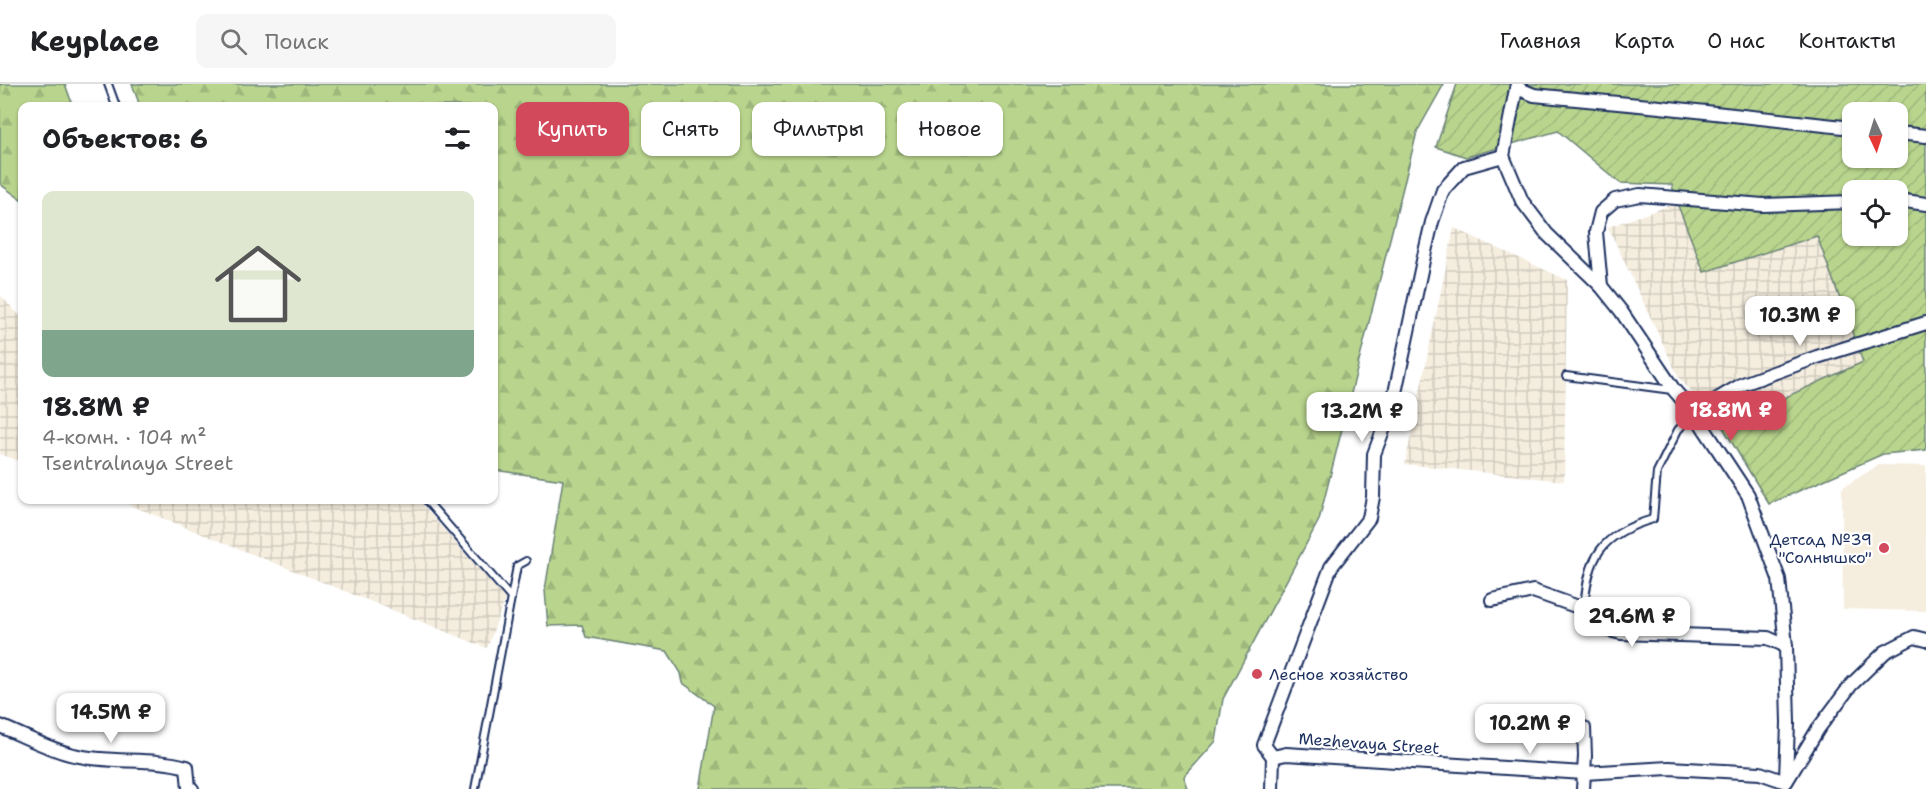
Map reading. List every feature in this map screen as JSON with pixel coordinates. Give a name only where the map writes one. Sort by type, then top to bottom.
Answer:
[{"type":"street","points":[[1785,786],[1788,723],[1786,646],[1779,579],[1748,495],[1694,413],[1674,390],[1621,311],[1601,286],[1547,234],[1522,201],[1503,156],[1517,86],[1534,95],[1842,127]]},
{"type":"street","points":[[1908,134],[1926,136]]},
{"type":"street","points":[[1272,789],[1273,757],[1264,745],[1331,567],[1369,518],[1374,454],[1392,407],[1424,256],[1443,190],[1464,167],[1503,156]]},
{"type":"street","points":[[1601,286],[1596,232],[1601,212],[1615,200],[1640,195],[1763,205],[1842,202]]},
{"type":"street","points":[[1908,201],[1926,204]]},
{"type":"street","points":[[1694,413],[1743,384],[1817,357],[1926,323]]},
{"type":"street","points":[[1492,600],[1533,591],[1584,609],[1597,627],[1621,633],[1768,638],[1786,646]]},
{"type":"street","points":[[1785,786],[1818,729],[1851,685],[1885,652],[1914,637],[1926,640]]},
{"type":"street","points":[[0,726],[74,755],[124,761],[170,763],[187,767],[189,788],[192,789]]},
{"type":"street","points":[[1583,789],[1584,728]]},
{"type":"street","name":"Mezhevaya Street","points":[[1273,757],[1286,754],[1584,773],[1669,768],[1760,773],[1785,786]]},
{"type":"lane","points":[[108,84],[115,102]]},
{"type":"lane","points":[[1566,376],[1674,390]]},
{"type":"lane","points":[[1584,609],[1591,566],[1606,540],[1632,525],[1653,519],[1657,472],[1678,430],[1694,413]]},
{"type":"lane","points":[[429,504],[511,598]]},
{"type":"lane","points":[[475,789],[517,566],[526,561]]},
{"type":"shaded area","points":[[1677,203],[1705,271],[1817,235],[1863,362],[1722,426],[1679,378],[1608,227]]},
{"type":"shaded area","points":[[1454,228],[1567,280],[1564,481],[1405,464]]},
{"type":"shaded area","points":[[0,295],[18,314],[18,461],[0,454]]},
{"type":"shaded area","name":"Детсад №39 \"Солнышко\"","points":[[1879,465],[1926,466],[1926,611],[1843,609],[1842,488]]},
{"type":"shaded area","points":[[127,504],[422,504],[505,599],[487,648]]},
{"type":"green space","points":[[0,84],[65,84],[72,102],[18,102],[18,197],[0,184]]},
{"type":"green space","points":[[132,84],[1444,84],[1417,132],[1319,520],[1223,699],[1216,741],[1184,777],[1188,789],[700,789],[714,706],[683,683],[681,673],[667,651],[586,637],[582,625],[548,626],[545,590],[563,480],[498,471],[498,102],[139,102]]},
{"type":"green space","points":[[1457,84],[1926,84],[1926,450],[1883,454],[1769,504],[1722,426],[1863,362],[1817,236],[1704,272],[1672,185],[1620,183],[1558,131],[1466,157],[1436,147]]},
{"type":"place","name":"Детсад №39 \"Солнышко\"","points":[[1884,548]]},
{"type":"place","name":"Лесное хозяйство","points":[[1257,674]]}]
